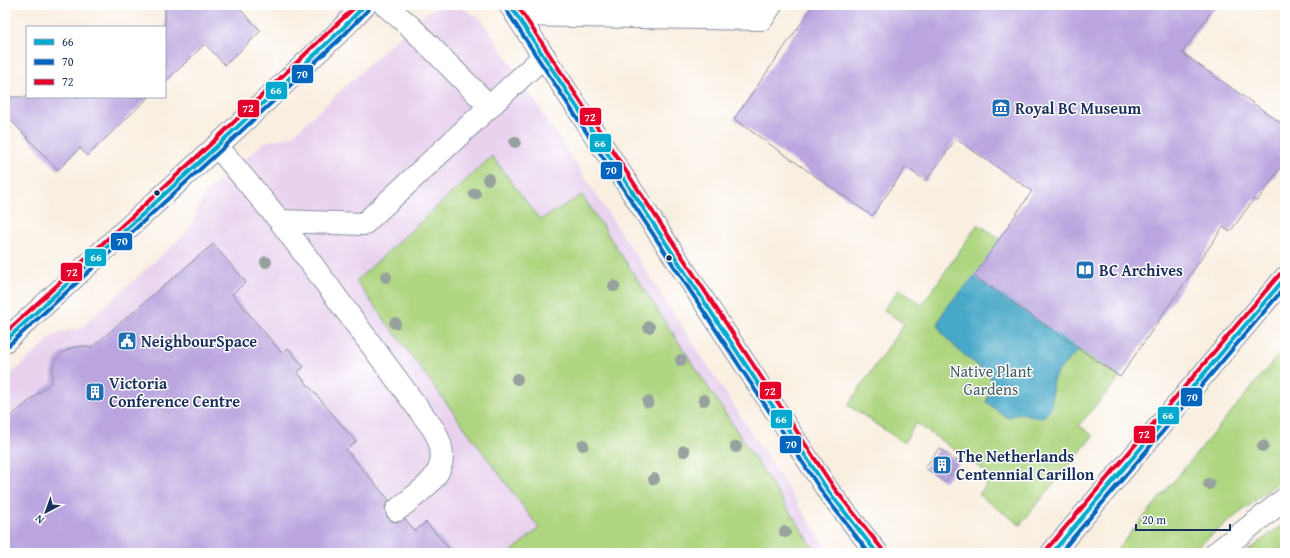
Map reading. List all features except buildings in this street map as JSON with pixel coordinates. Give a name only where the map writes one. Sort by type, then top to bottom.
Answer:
[{"type":"main road","points":[[5,341],[217,146],[339,32],[365,5]]},
{"type":"main road","points":[[385,5],[411,27],[490,106]]},
{"type":"main road","points":[[513,10],[762,19],[771,5]]},
{"type":"main road","points":[[513,10],[820,479],[874,552]]},
{"type":"main road","points":[[280,221],[364,224],[544,56]]},
{"type":"main road","points":[[217,146],[280,221],[434,430],[441,443],[443,458],[438,472],[428,484],[397,510]]},
{"type":"main road","points":[[1052,553],[1285,278]]},
{"type":"main road","points":[[1216,553],[1285,499]]},
{"type":"shaded area","points":[[447,6],[464,9],[482,20],[830,553],[5,553],[5,380],[52,337],[60,333],[81,328],[186,233],[194,221],[196,211],[206,193],[260,146],[268,141],[287,138],[294,134],[417,20],[430,10]]},
{"type":"green space","points":[[492,156],[540,220],[582,195],[817,553],[510,553],[539,528],[356,281]]},
{"type":"green space","name":"Native Plant Gardens","points":[[978,224],[1000,239],[974,277],[1120,377],[1079,425],[1093,436],[1020,525],[979,495],[992,476],[916,423],[904,443],[848,405],[904,324],[884,310],[899,289],[922,305]]},
{"type":"green space","points":[[1285,347],[1285,477],[1189,553],[1114,553]]},
{"type":"green space","points":[[1285,522],[1285,553],[1245,553],[1282,525]]},
{"type":"water","points":[[974,276],[1081,349],[1055,376],[1052,387],[1051,408],[1044,416],[1037,417],[1020,413],[1008,418],[986,402],[992,387],[990,376],[958,350],[943,334],[939,327],[939,321],[946,308]]},
{"type":"transit line","name":"72","points":[[5,333],[213,142],[357,5]]},
{"type":"transit line","name":"66","points":[[5,341],[217,146],[339,32],[365,5]]},
{"type":"transit line","name":"66","points":[[510,5],[829,492],[877,553]]},
{"type":"transit line","name":"72","points":[[517,5],[834,488],[882,549]]},
{"type":"transit line","name":"70","points":[[505,8],[824,495],[869,553]]},
{"type":"transit line","name":"70","points":[[9,345],[221,150],[343,36],[369,9]]},
{"type":"transit line","name":"72","points":[[1047,549],[1280,274]]},
{"type":"transit line","name":"66","points":[[1052,553],[1285,278]]},
{"type":"transit line","name":"70","points":[[1060,553],[1285,287]]},
{"type":"place","name":"Royal BC Museum","points":[[1001,108]]},
{"type":"place","name":"BC Archives","points":[[1085,270]]},
{"type":"place","name":"NeighbourSpace","points":[[127,341]]},
{"type":"place","name":"Victoria Conference Centre","points":[[95,392]]},
{"type":"place","name":"The Netherlands Centennial Carillon","points":[[942,465]]}]
